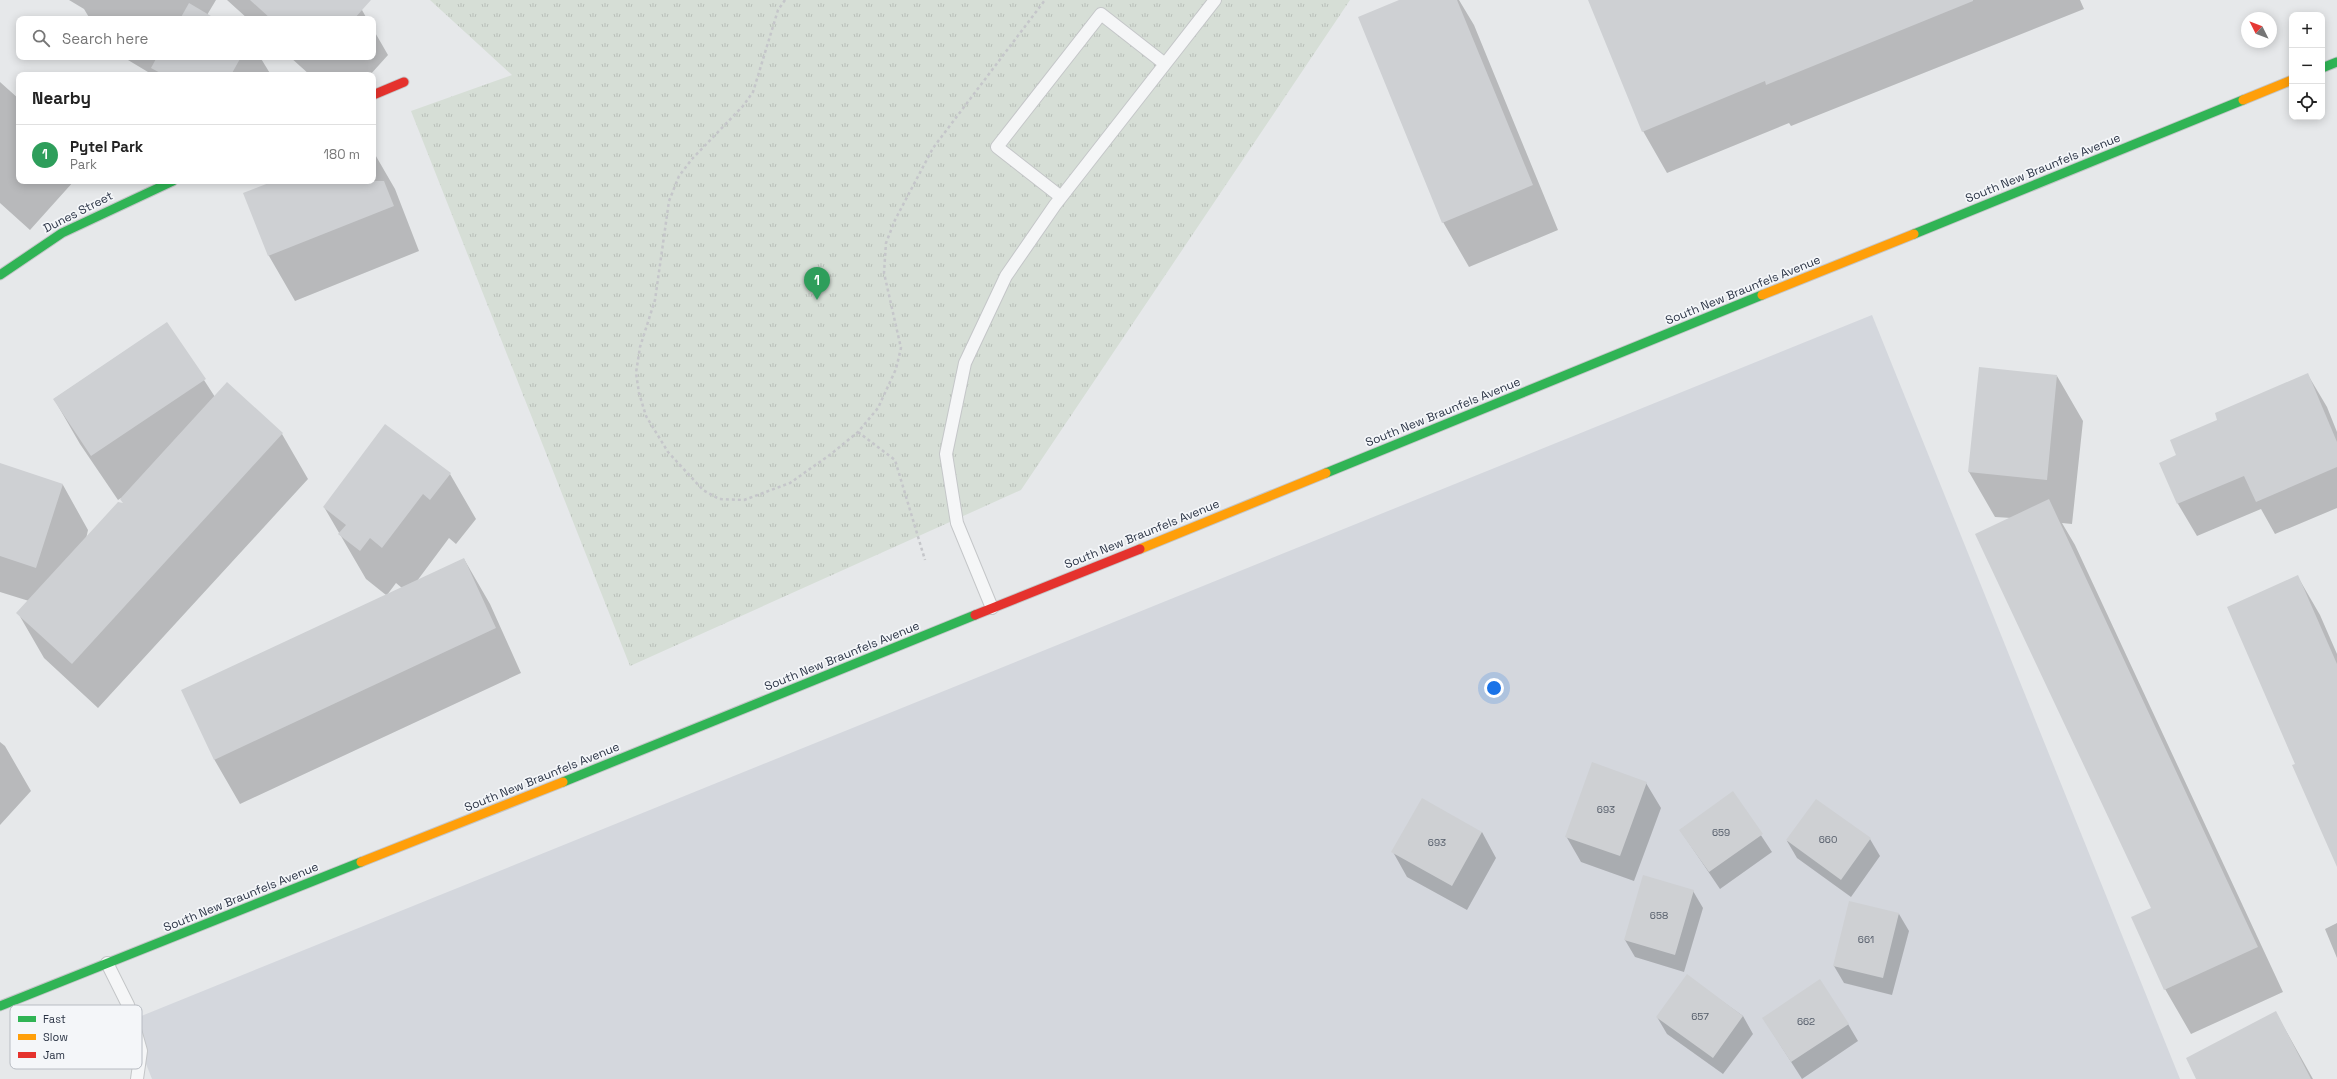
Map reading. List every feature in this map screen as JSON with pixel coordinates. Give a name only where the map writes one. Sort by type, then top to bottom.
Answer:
[{"type":"main road","points":[[2325,67],[2337,62]]},
{"type":"main road","name":"South New Braunfels Avenue","points":[[0,1006],[992,608],[2289,81]]},
{"type":"main road","points":[[376,94],[404,82]]},
{"type":"main road","name":"Dunes Street","points":[[0,275],[29,251],[87,218],[166,184]]},
{"type":"lane","points":[[992,608],[957,523],[946,454],[966,363],[1006,276],[1061,197],[1215,0]]},
{"type":"lane","points":[[1061,197],[997,147],[1096,20],[1101,14],[1165,64]]},
{"type":"lane","points":[[107,963],[128,1005]]},
{"type":"lane","points":[[137,1079],[138,1069]]},
{"type":"path","points":[[785,0],[778,10],[753,92],[692,158],[679,176],[669,201],[655,300],[640,348],[636,373],[639,394],[646,416],[668,452],[703,490],[719,499],[744,500],[790,484],[832,454],[858,432],[878,408],[896,368],[901,348],[884,273],[886,243],[895,220],[933,148],[1045,0]]},
{"type":"path","points":[[858,432],[895,460],[925,560]]},
{"type":"shaded area","points":[[1872,315],[2180,1079],[152,1079],[142,1054],[142,1016]]},
{"type":"green space","points":[[430,0],[1350,0],[1021,490],[630,666],[411,111],[512,75]]},
{"type":"building","points":[[250,0],[371,0],[357,16],[268,16]]},
{"type":"building","points":[[1399,0],[1457,0],[1533,185],[1442,223],[1358,17]]},
{"type":"building","points":[[1588,0],[1973,1],[1766,85],[1765,81],[1642,132]]},
{"type":"building","points":[[189,3],[211,16],[182,16]]},
{"type":"building","points":[[155,60],[239,60],[233,72],[158,72],[151,68]]},
{"type":"building","points":[[376,181],[384,181],[394,206],[268,256],[243,193],[266,184],[376,184]]},
{"type":"building","points":[[167,322],[206,379],[91,456],[53,399]]},
{"type":"building","points":[[1979,367],[2057,375],[2047,480],[1968,472]]},
{"type":"building","points":[[2308,373],[2337,442],[2337,467],[2256,502],[2244,476],[2177,504],[2159,463],[2176,455],[2170,440],[2217,420],[2215,413]]},
{"type":"building","points":[[227,382],[283,433],[72,664],[16,613],[118,502],[123,503],[120,499]]},
{"type":"building","points":[[385,424],[451,473],[430,500],[423,494],[382,548],[370,538],[360,551],[338,534],[346,525],[323,507]]},
{"type":"building","points":[[0,463],[63,484],[36,568],[0,556]]},
{"type":"building","points":[[2049,499],[2258,947],[2164,990],[2131,917],[2151,908],[1975,534]]},
{"type":"building","points":[[464,558],[496,628],[214,760],[181,690]]},
{"type":"building","points":[[2298,575],[2337,664],[2337,867],[2292,765],[2295,764],[2227,607]]},
{"type":"building","points":[[1592,762],[1647,782],[1620,856],[1565,837]]},
{"type":"building","points":[[1733,791],[1763,834],[1709,872],[1679,830]]},
{"type":"building","points":[[1422,798],[1482,832],[1452,886],[1391,852]]},
{"type":"building","points":[[1816,799],[1871,838],[1841,880],[1786,840]]},
{"type":"building","points":[[1643,875],[1694,890],[1675,955],[1624,940]]},
{"type":"building","points":[[1849,901],[1899,913],[1883,978],[1833,966]]},
{"type":"building","points":[[1687,974],[1743,1016],[1713,1058],[1656,1017]]},
{"type":"building","points":[[1820,979],[1849,1024],[1791,1062],[1762,1018]]},
{"type":"building","points":[[2276,1011],[2311,1079],[2196,1079],[2186,1058]]},
{"type":"traffic: fast","points":[[2325,67],[2337,62]]},
{"type":"traffic: fast","points":[[1914,234],[2243,100]]},
{"type":"traffic: fast","points":[[0,275],[62,233],[167,184]]},
{"type":"traffic: fast","points":[[1326,473],[1762,295]]},
{"type":"traffic: fast","points":[[563,782],[975,615]]},
{"type":"traffic: fast","points":[[0,1006],[361,862]]},
{"type":"traffic: slow","points":[[2243,100],[2289,81]]},
{"type":"traffic: slow","points":[[1762,295],[1914,234]]},
{"type":"traffic: slow","points":[[1140,549],[1326,473]]},
{"type":"traffic: slow","points":[[361,862],[563,782]]},
{"type":"traffic: jam","points":[[376,94],[404,82]]},
{"type":"traffic: jam","points":[[975,615],[1140,549]]},
{"type":"place","name":"Pytel Park","points":[[817,300]]}]
